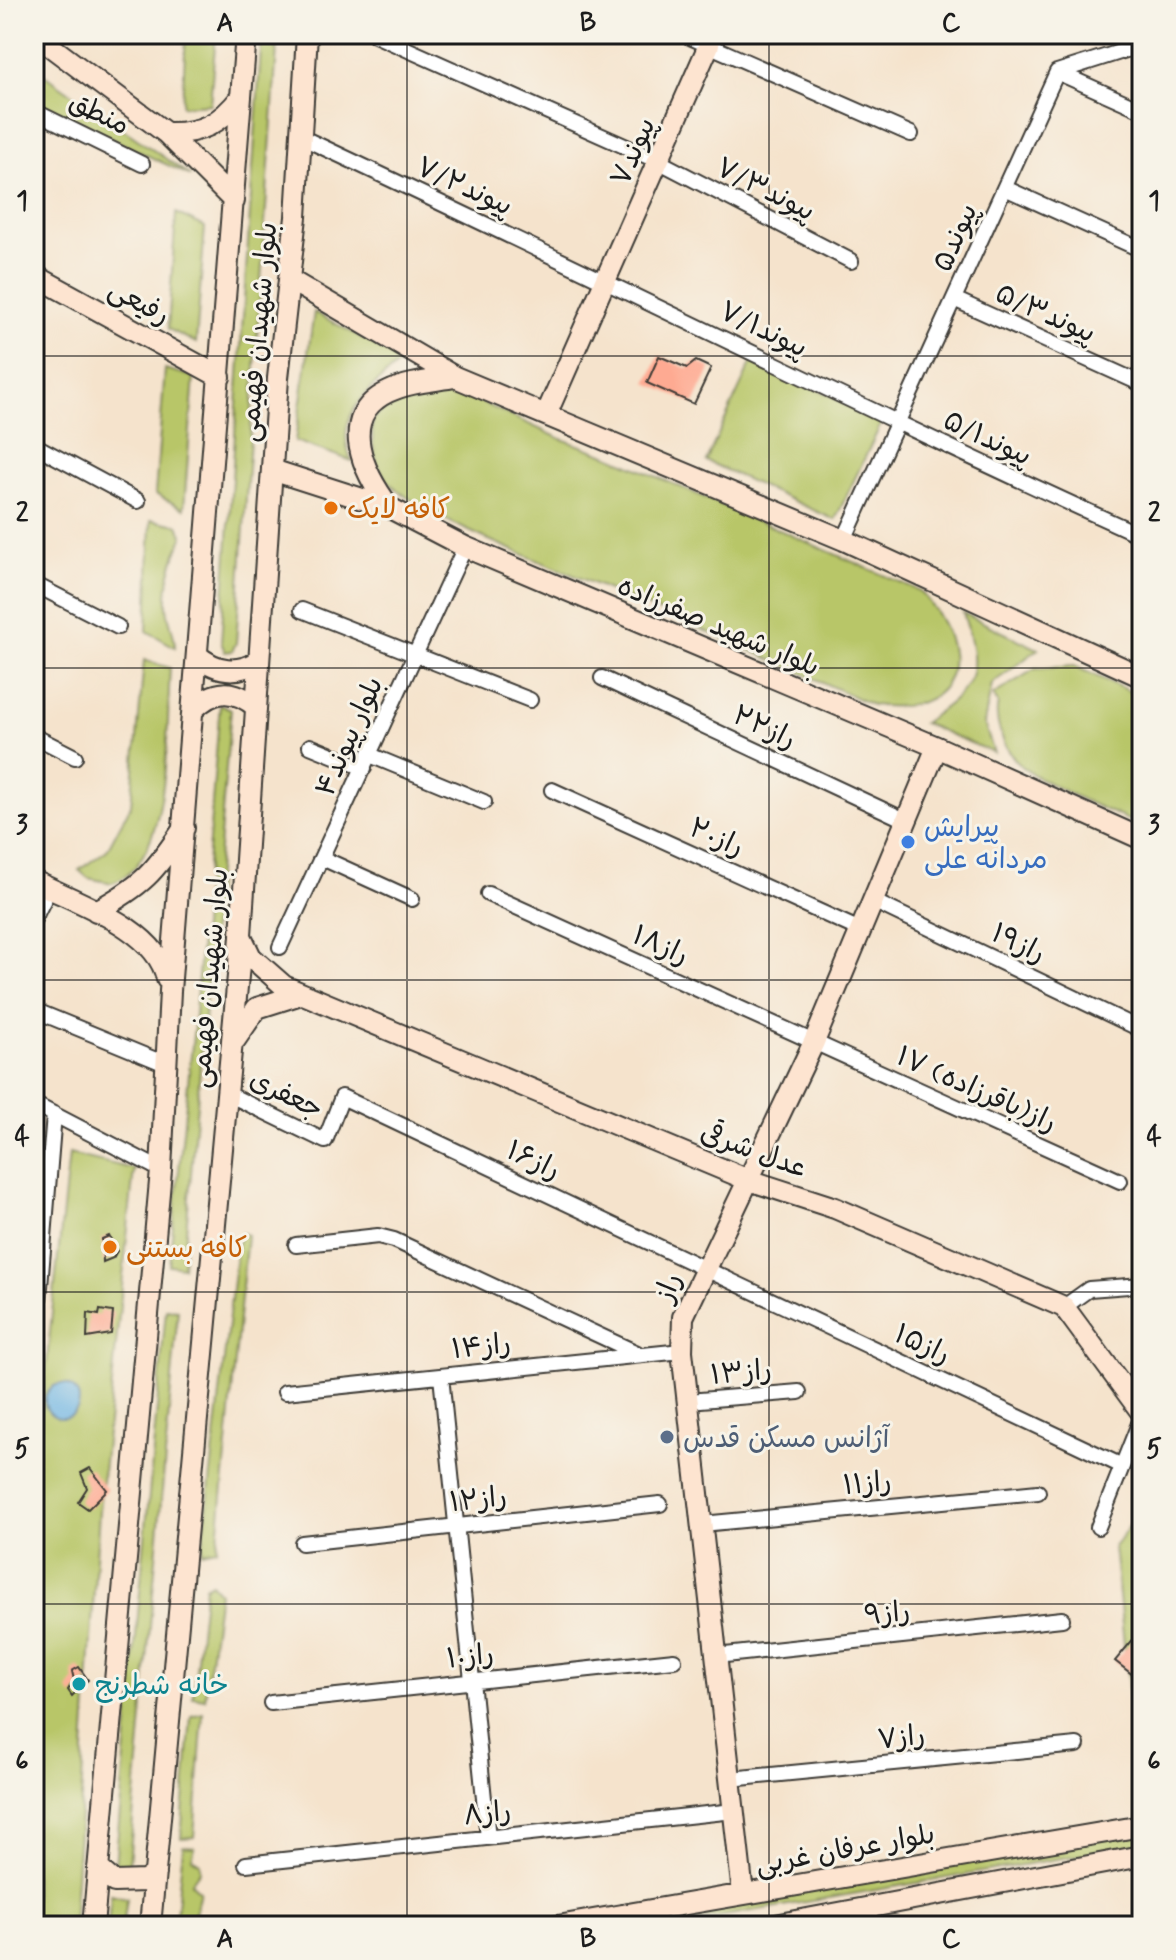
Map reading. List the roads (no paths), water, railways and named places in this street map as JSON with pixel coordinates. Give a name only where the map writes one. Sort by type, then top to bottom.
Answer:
[{"type":"street","name":"منطق","points":[[34,34],[166,133],[234,201]]},
{"type":"street","name":"بلوار شهیدان فهیمی","points":[[93,1926],[161,1170],[170,991],[246,34]]},
{"type":"street","name":"بلوار شهیدان فهیمی","points":[[150,1926],[241,936],[272,470],[290,280],[307,34]]},
{"type":"street","points":[[683,34],[911,134]]},
{"type":"street","name":"پیوند۷/۳","points":[[375,35],[658,161],[851,261]]},
{"type":"street","name":"پیوند۷","points":[[546,415],[709,45]]},
{"type":"street","points":[[1057,72],[1142,45]]},
{"type":"street","points":[[1057,72],[1142,110]]},
{"type":"street","name":"پیوند۵","points":[[844,540],[1057,72]]},
{"type":"street","points":[[166,133],[183,133],[212,126],[241,97]]},
{"type":"street","name":"منطق","points":[[34,111],[142,164]]},
{"type":"street","name":"پیوند۷/۲","points":[[301,137],[606,280]]},
{"type":"street","points":[[1005,188],[1142,250]]},
{"type":"street","name":"رفیعی","points":[[34,275],[220,377]]},
{"type":"street","points":[[290,280],[455,377],[844,540],[1141,674]]},
{"type":"street","name":"پیوند۷/۱","points":[[606,280],[898,424]]},
{"type":"street","name":"پیوند۵/۳","points":[[954,299],[1142,384]]},
{"type":"street","points":[[390,508],[370,482],[358,450],[363,416],[384,393],[409,384],[455,377]]},
{"type":"street","name":"پیوند۵/۱","points":[[898,424],[1142,536]]},
{"type":"street","points":[[34,445],[138,501]]},
{"type":"street","name":"بلوار شهید صفرزاده","points":[[272,470],[390,508],[465,547],[937,747],[1142,839]]},
{"type":"street","name":"بلوار پیوند۴","points":[[280,947],[465,547]]},
{"type":"street","points":[[34,584],[118,627]]},
{"type":"street","points":[[302,610],[530,700]]},
{"type":"street","points":[[197,655],[206,663],[227,670],[239,670],[259,661]]},
{"type":"street","name":"راز۲۲","points":[[602,678],[907,821]]},
{"type":"street","points":[[194,709],[204,698],[232,692],[256,707]]},
{"type":"street","points":[[34,736],[75,757]]},
{"type":"street","points":[[310,746],[484,802]]},
{"type":"street","name":"راز","points":[[743,1894],[682,1351],[683,1317],[746,1179],[814,1042],[937,747]]},
{"type":"street","name":"راز۲۰","points":[[552,790],[860,930]]},
{"type":"street","points":[[96,911],[137,889],[157,869],[185,826]]},
{"type":"street","points":[[322,858],[412,899]]},
{"type":"street","points":[[34,919],[42,885],[96,911],[137,934],[154,948],[165,967],[170,991]]},
{"type":"street","name":"راز۱۸","points":[[488,894],[814,1042]]},
{"type":"street","name":"راز۱۹","points":[[873,901],[1142,1030]]},
{"type":"street","name":"عدل شرقی","points":[[241,936],[251,957],[269,975],[301,994],[746,1179],[835,1208],[1064,1307]]},
{"type":"street","points":[[231,1047],[242,1026],[257,1008],[301,994]]},
{"type":"street","points":[[34,1010],[168,1065]]},
{"type":"street","name":"۱۷ راز(باقرزاده)","points":[[814,1042],[1120,1181]]},
{"type":"street","name":"جعفری","points":[[226,1093],[325,1141],[342,1097]]},
{"type":"street","name":"راز۱۶","points":[[342,1097],[704,1269]]},
{"type":"street","points":[[34,1104],[161,1170]]},
{"type":"street","points":[[34,1361],[38,1248],[54,1114]]},
{"type":"street","points":[[296,1245],[378,1236],[394,1240],[640,1354]]},
{"type":"street","name":"راز۱۵","points":[[704,1269],[1120,1465]]},
{"type":"street","points":[[1098,1527],[1142,1415],[1064,1307],[1089,1289],[1142,1285]]},
{"type":"street","name":"راز۱۴","points":[[285,1392],[682,1351]]},
{"type":"street","points":[[441,1376],[488,1838]]},
{"type":"street","name":"راز۱۳","points":[[688,1401],[799,1392]]},
{"type":"street","name":"راز۱۱","points":[[702,1524],[1038,1492]]},
{"type":"street","name":"راز۱۲","points":[[302,1543],[660,1504]]},
{"type":"street","name":"راز۹","points":[[716,1656],[1062,1619]]},
{"type":"street","name":"راز۱۰","points":[[271,1703],[674,1660]]},
{"type":"street","name":"راز۷","points":[[730,1779],[1077,1745]]},
{"type":"street","name":"راز۸","points":[[246,1864],[734,1811]]},
{"type":"street","name":"بلوار عرفان غربی","points":[[558,1926],[1142,1826]]},
{"type":"street","points":[[770,1926],[1142,1856]]},
{"type":"street","points":[[98,1868],[114,1882],[145,1881],[155,1874]]},
{"type":"water","points":[[62,1384],[74,1389],[79,1401],[74,1413],[62,1418],[50,1413],[45,1401],[50,1389]]},
{"type":"place","name":"کافه لایک","points":[[331,508]]},
{"type":"place","name":"پیرایش مردانه علی","points":[[908,842]]},
{"type":"place","name":"کافه بستنی","points":[[110,1247]]},
{"type":"place","name":"آژانس مسکن قدس","points":[[667,1437]]},
{"type":"place","name":"خانه شطرنج","points":[[79,1684]]}]
